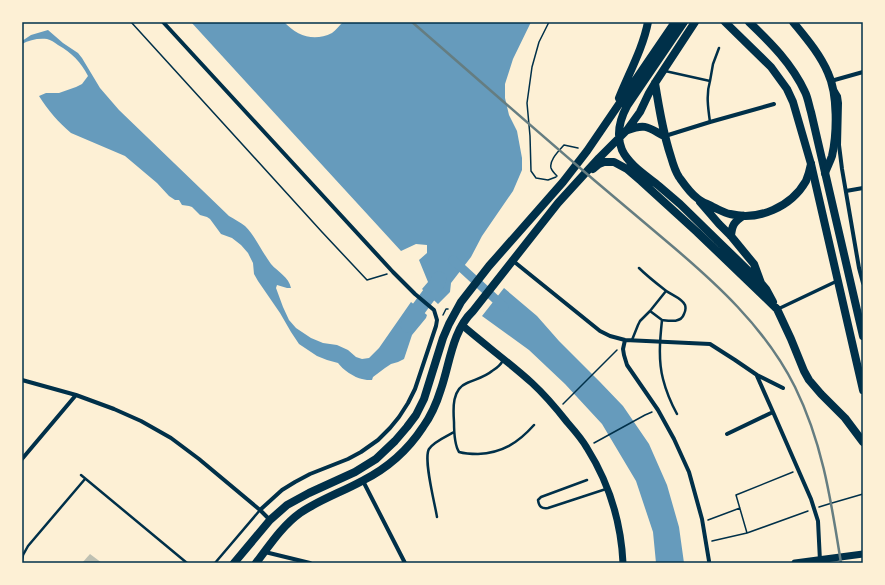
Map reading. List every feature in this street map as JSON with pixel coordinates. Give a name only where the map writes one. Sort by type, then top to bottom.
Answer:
[{"type":"main road","points":[[613,112],[640,48],[648,22]]},
{"type":"main road","points":[[234,563],[270,520],[288,505],[309,493],[355,472],[371,462],[386,450],[407,427],[416,415],[424,399],[443,338],[463,299],[560,179],[588,151],[675,22]]},
{"type":"main road","points":[[684,22],[634,95],[623,115],[620,122],[620,143],[627,157],[634,165],[681,206],[764,286]]},
{"type":"main road","points":[[256,563],[288,524],[300,513],[363,481],[381,470],[412,442],[423,427],[442,389],[456,338],[469,314],[473,311],[558,203],[599,158],[628,130],[640,112],[655,83],[695,22]]},
{"type":"main road","points":[[725,22],[770,67],[787,90],[793,102],[811,164],[863,390]]},
{"type":"main road","points":[[749,22],[782,56],[798,78],[806,93],[863,336]]},
{"type":"main road","points":[[793,22],[817,52],[832,83],[836,129],[832,157],[825,173]]},
{"type":"main road","points":[[655,83],[664,136],[678,176],[754,264],[777,309],[809,380],[845,418],[863,442]]},
{"type":"main road","points":[[628,130],[636,127],[647,127],[664,136]]},
{"type":"main road","points":[[558,203],[599,164],[604,162],[614,162],[627,169],[641,181],[697,232],[777,309]]},
{"type":"main road","points":[[697,199],[730,214],[743,216],[769,212],[782,207],[800,190],[806,180],[811,164]]},
{"type":"main road","points":[[731,236],[733,225],[743,216]]},
{"type":"main road","points":[[462,325],[532,383],[551,402],[587,447],[608,488],[617,518],[623,563]]},
{"type":"main road","points":[[795,563],[863,554]]},
{"type":"street","points":[[163,22],[393,272],[434,310],[437,320],[415,389],[408,403],[390,428],[378,440],[361,452],[348,459],[310,474],[282,490],[260,510]]},
{"type":"street","points":[[863,72],[832,83],[839,96],[839,144],[863,283]]},
{"type":"street","points":[[664,136],[774,104]]},
{"type":"street","points":[[846,191],[863,188]]},
{"type":"street","points":[[512,260],[600,331],[610,336],[625,340],[710,344],[757,375],[783,388]]},
{"type":"street","points":[[777,309],[837,281]]},
{"type":"street","points":[[625,340],[623,349],[627,365],[658,410],[674,439],[689,472],[703,522],[709,561]]},
{"type":"street","points":[[757,375],[811,499],[818,521],[820,563]]},
{"type":"street","points":[[22,380],[76,395],[141,421],[171,438],[200,459],[270,520]]},
{"type":"street","points":[[22,459],[76,395]]},
{"type":"street","points":[[727,434],[773,412]]},
{"type":"street","points":[[363,481],[405,563]]},
{"type":"street","points":[[264,552],[310,563]]},
{"type":"lane","points":[[710,122],[708,87],[713,64],[719,48]]},
{"type":"lane","points":[[663,71],[710,81]]},
{"type":"lane","points":[[638,268],[682,302],[686,309],[684,317],[678,320],[662,320],[650,311]]},
{"type":"lane","points":[[632,340],[640,321],[666,291]]},
{"type":"lane","points":[[662,320],[660,354],[663,379],[677,414]]},
{"type":"lane","points":[[503,359],[501,363],[490,373],[465,384],[457,392],[453,404],[454,432],[457,449],[459,452],[468,454],[482,454],[498,451],[520,439],[534,425]]},
{"type":"lane","points":[[438,517],[426,458],[431,446],[454,432]]},
{"type":"lane","points":[[81,475],[187,563]]},
{"type":"lane","points":[[22,561],[23,555],[31,542],[85,479]]},
{"type":"lane","points":[[586,480],[541,497],[538,500],[538,504],[540,507],[548,508],[608,488]]},
{"type":"lane","points":[[215,563],[260,510]]},
{"type":"path","points":[[131,22],[367,280],[393,272]]},
{"type":"path","points":[[549,22],[539,42],[532,67],[527,103],[531,171],[536,178],[548,180],[560,179]]},
{"type":"path","points":[[560,179],[551,168],[551,164],[553,158],[564,145],[588,151]]},
{"type":"path","points":[[566,402],[616,350]]},
{"type":"path","points":[[587,447],[645,415]]},
{"type":"path","points":[[747,533],[736,495],[798,469]]},
{"type":"path","points":[[706,542],[747,533],[814,509],[863,494]]},
{"type":"path","points":[[703,522],[740,508]]},
{"type":"water","points":[[191,22],[284,22],[300,34],[319,37],[332,33],[343,22],[531,22],[513,59],[505,84],[505,98],[509,115],[517,131],[522,158],[522,170],[513,191],[482,236],[471,257],[451,283],[450,292],[438,304],[422,289],[428,282],[419,260],[427,253],[427,245],[416,244],[401,251]]},
{"type":"water","points":[[48,30],[78,53],[100,88],[119,110],[229,216],[249,230],[271,264],[286,278],[290,284],[291,288],[277,285],[276,288],[289,320],[296,328],[311,338],[323,343],[337,345],[348,350],[356,357],[362,359],[369,358],[379,348],[411,302],[427,315],[412,335],[404,359],[391,364],[373,377],[372,380],[364,380],[352,375],[338,363],[317,356],[299,344],[258,281],[254,274],[253,263],[248,253],[241,245],[232,238],[221,234],[210,219],[200,215],[192,207],[182,205],[179,200],[175,200],[169,196],[157,183],[125,156],[71,133],[62,125],[39,96],[46,93],[59,93],[76,87],[82,84],[88,76],[76,58],[68,51],[47,39],[31,40],[22,44],[22,41],[31,35]]},
{"type":"water","points":[[504,288],[537,316],[559,341],[623,406],[649,444],[667,485],[679,527],[684,563],[656,563],[653,532],[636,481],[602,424],[565,384],[529,350],[482,316]]},
{"type":"building","points":[[90,554],[102,563],[82,563]]},
{"type":"waterway","points":[[453,260],[504,307]]},
{"type":"waterway","points":[[408,325],[439,279]]},
{"type":"railway","points":[[412,22],[548,141],[684,256],[720,289],[754,325],[783,365],[805,408],[825,473],[841,563]]}]
